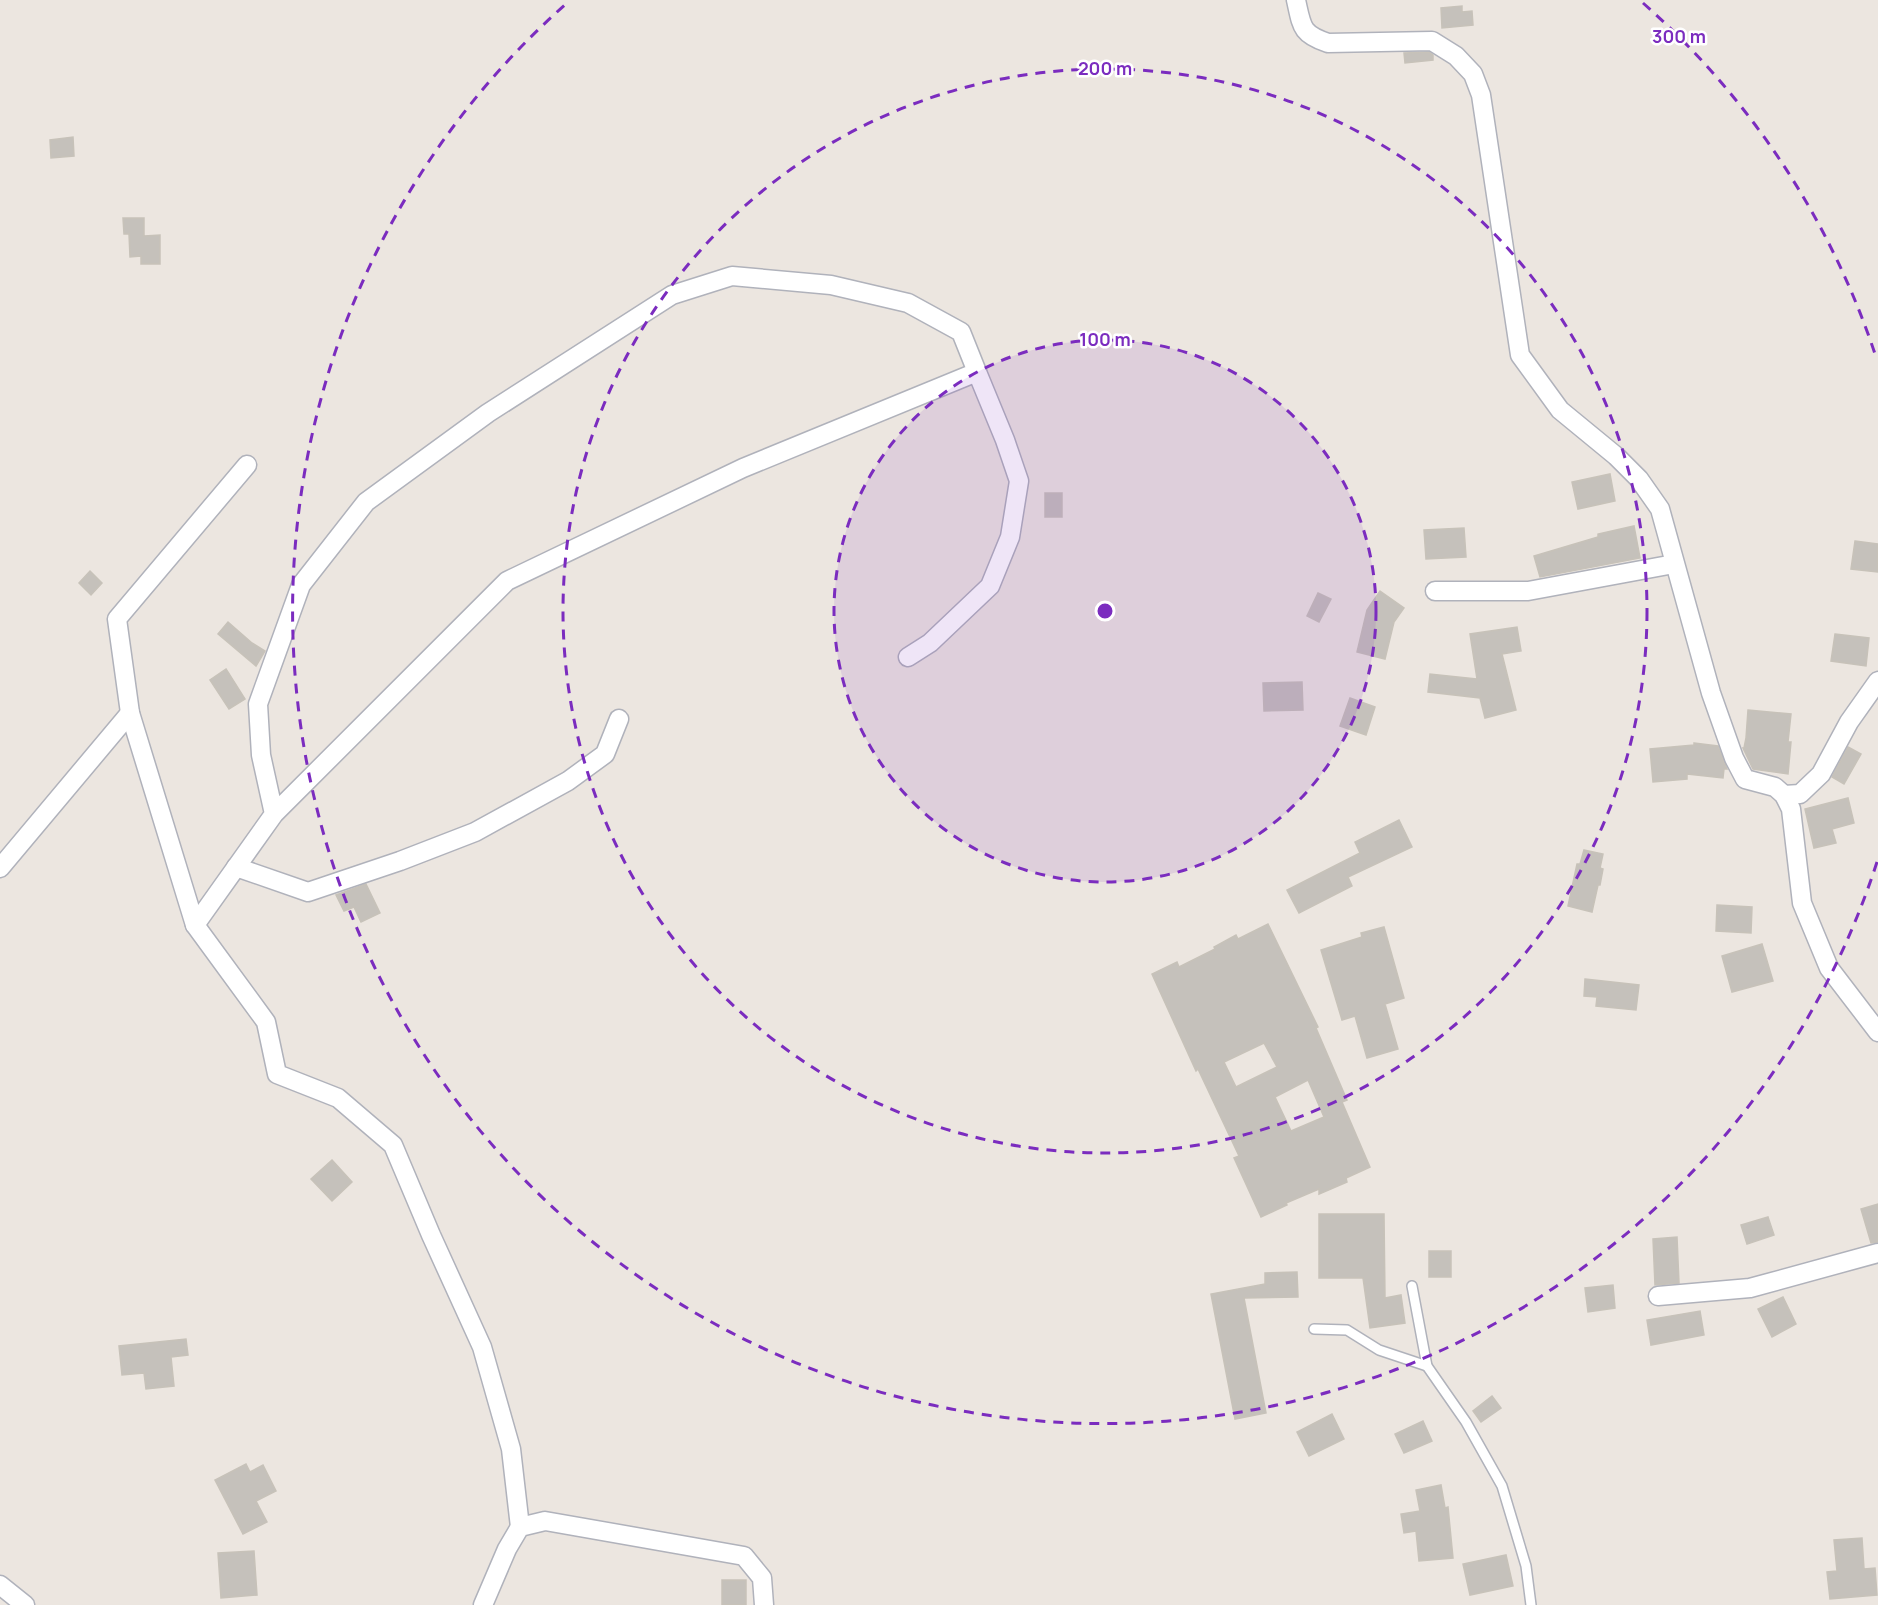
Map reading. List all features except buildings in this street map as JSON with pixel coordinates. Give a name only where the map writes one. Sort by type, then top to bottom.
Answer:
[{"type":"street","points":[[1296,0],[1305,32],[1313,38],[1328,43],[1432,41],[1456,56],[1473,74],[1481,95],[1520,355],[1560,410],[1639,478],[1660,508],[1711,693],[1734,758],[1745,779],[1775,788],[1784,795],[1791,809],[1802,903],[1829,968],[1878,1032]]},
{"type":"street","points":[[274,814],[261,755],[258,704],[301,585],[366,502],[488,413],[672,295],[732,276],[831,285],[908,303],[961,332],[1005,440],[1019,481],[1010,537],[990,586],[930,643],[908,657]]},
{"type":"street","points":[[195,925],[274,814],[507,580],[743,468],[977,372]]},
{"type":"street","points":[[247,465],[117,619],[130,713],[195,925],[266,1022],[277,1074],[338,1098],[393,1145],[482,1347],[511,1449],[520,1527],[507,1549],[483,1605]]},
{"type":"street","points":[[1435,591],[1528,591],[1674,564]]},
{"type":"street","points":[[1784,795],[1800,794],[1821,774],[1850,722],[1878,681]]},
{"type":"street","points":[[0,868],[130,713]]},
{"type":"street","points":[[236,867],[308,892],[421,853],[475,832],[568,781],[605,754],[619,719]]},
{"type":"street","points":[[1658,1296],[1750,1288],[1878,1253]]},
{"type":"street","points":[[520,1527],[545,1521],[744,1556],[762,1578],[764,1605]]},
{"type":"street","points":[[0,1586],[26,1605]]},
{"type":"lane","points":[[1412,1286],[1427,1366],[1466,1422],[1502,1486],[1526,1566],[1531,1605]]},
{"type":"lane","points":[[1314,1329],[1347,1330],[1379,1350],[1427,1366]]}]
